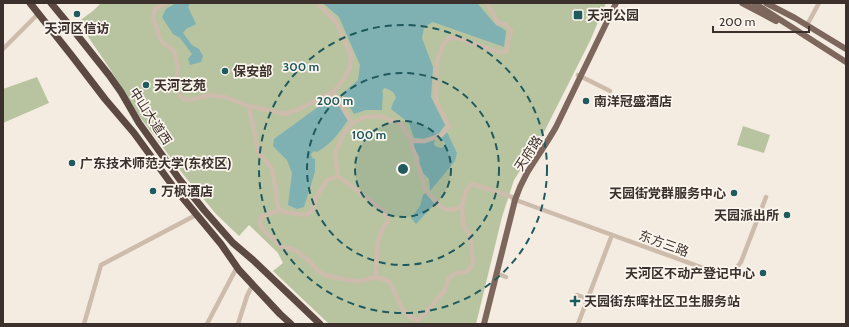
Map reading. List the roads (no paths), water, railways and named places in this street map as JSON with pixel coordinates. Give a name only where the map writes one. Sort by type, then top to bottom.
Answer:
[{"type":"highway","name":"中山大道西","points":[[30,3],[105,99],[134,133],[168,180],[221,244],[237,267],[290,324]]},
{"type":"highway","name":"中山大道西","points":[[51,3],[109,75],[146,134],[204,210],[233,242],[320,324]]},
{"type":"main road","name":"天府路","points":[[579,76],[611,3]]},
{"type":"main road","name":"天府路","points":[[480,324],[509,206],[523,174],[551,130],[616,3]]},
{"type":"main road","points":[[742,3],[803,35]]},
{"type":"main road","points":[[754,3],[846,62]]},
{"type":"main road","points":[[766,3],[795,18],[846,49]]},
{"type":"main road","points":[[774,3],[795,18]]},
{"type":"main road","name":"天府路","points":[[484,324],[513,198]]},
{"type":"street","points":[[165,3],[155,9],[153,18],[161,41],[174,51],[178,67],[176,85],[180,96],[189,100],[211,95],[226,97],[249,106],[285,114],[297,110],[333,92],[343,80],[350,68],[351,55],[336,22],[318,3]]},
{"type":"street","points":[[376,277],[377,245],[382,230],[388,221],[385,212],[338,176],[335,154],[342,136],[352,123],[365,117],[380,116],[401,124],[408,136],[414,141],[425,141],[441,135],[449,126],[436,101],[437,61],[443,45],[449,38],[458,38],[498,52],[506,52],[511,31],[506,26],[497,22],[487,3]]},
{"type":"street","points":[[807,25],[819,3]]},
{"type":"street","points":[[3,48],[38,14]]},
{"type":"street","points":[[579,76],[610,91]]},
{"type":"street","points":[[333,92],[352,123]]},
{"type":"street","points":[[249,106],[258,151],[272,169],[277,206],[281,210],[284,212],[306,215],[312,211],[316,198],[327,180],[338,176]]},
{"type":"street","points":[[281,210],[262,216],[259,224],[280,246],[297,251],[318,271],[331,277],[360,281],[376,277],[390,281],[394,288],[398,304],[408,316],[412,319],[418,320],[445,290],[448,279],[454,274],[466,272],[473,263],[469,234],[463,226],[462,206],[448,210],[441,207],[429,194],[424,187],[417,165],[417,158],[412,148],[411,139]]},
{"type":"street","name":"东方三路","points":[[462,206],[466,191],[472,184],[723,274],[731,272],[737,268],[741,262],[766,197]]},
{"type":"street","points":[[84,324],[101,265],[196,215]]},
{"type":"street","points":[[578,324],[612,235]]},
{"type":"street","points":[[207,324],[237,267]]},
{"type":"street","points":[[496,273],[506,276]]},
{"type":"street","points":[[238,324],[247,296],[253,284]]},
{"type":"street","points":[[577,295],[588,299]]},
{"type":"water","points":[[176,3],[189,3],[188,7],[196,24],[186,29],[183,33],[192,45],[199,49],[203,56],[201,62],[190,65],[188,59],[192,54],[180,38],[173,34],[162,17],[166,9]]},
{"type":"water","points":[[477,3],[496,25],[506,31],[504,47],[433,22],[424,27],[422,38],[433,67],[431,97],[445,125],[438,135],[423,139],[414,138],[409,123],[391,109],[396,98],[394,93],[385,88],[382,92],[382,110],[366,110],[354,114],[342,94],[358,80],[360,65],[339,17],[324,4]]},
{"type":"water","points":[[333,96],[348,120],[330,142],[322,149],[317,152],[314,151],[311,154],[312,158],[315,159],[315,172],[304,207],[297,209],[288,205],[292,173],[287,160],[273,146],[274,139]]},
{"type":"water","points":[[447,132],[457,153],[455,161],[430,191],[429,179],[423,173],[413,143],[435,140],[435,146],[441,148],[444,147],[445,143],[440,139]]},
{"type":"water","points":[[426,193],[435,204],[416,224],[411,218],[420,206],[423,195]]},
{"type":"place","name":"天河区信访","points":[[77,14]]},
{"type":"place","name":"天河公园","points":[[578,15]]},
{"type":"place","name":"保安部","points":[[225,71]]},
{"type":"place","name":"天河艺苑","points":[[146,85]]},
{"type":"place","name":"南洋冠盛酒店","points":[[586,101]]},
{"type":"place","name":"广东技术师范大学(东校区)","points":[[72,163]]},
{"type":"place","name":"万枫酒店","points":[[153,191]]},
{"type":"place","name":"天园街党群服务中心","points":[[734,193]]},
{"type":"place","name":"天园派出所","points":[[787,215]]},
{"type":"place","name":"天河区不动产登记中心","points":[[763,273]]},
{"type":"place","name":"天园街东晖社区卫生服务站","points":[[575,301]]}]
